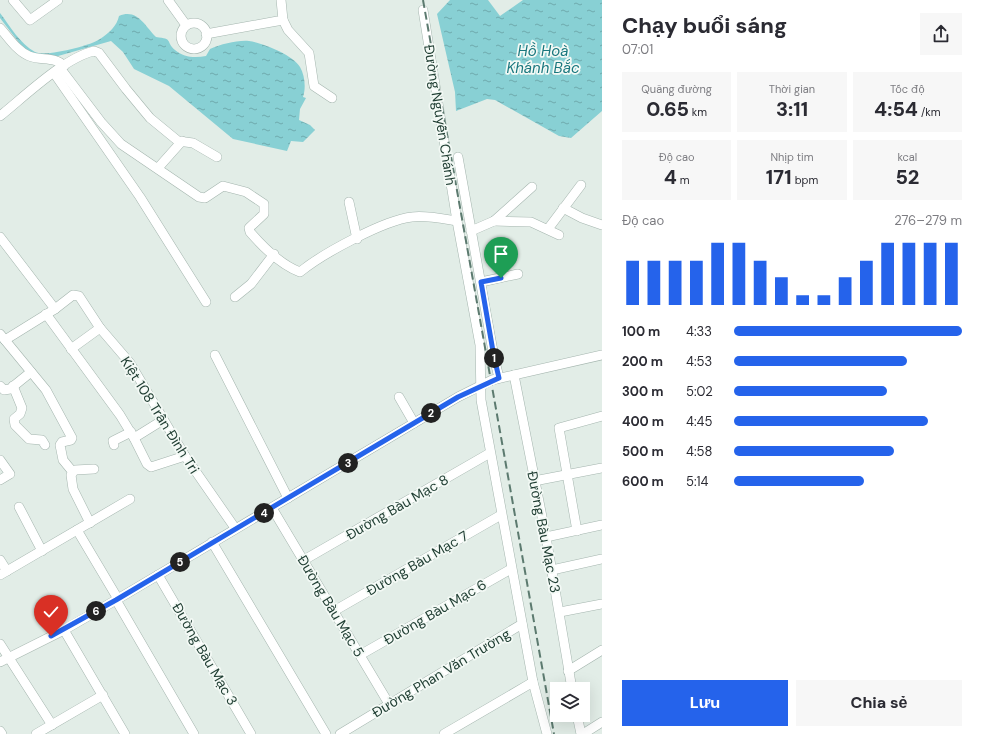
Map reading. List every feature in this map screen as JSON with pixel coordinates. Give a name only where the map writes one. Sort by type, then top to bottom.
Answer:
[{"type":"street","points":[[13,0],[28,20],[32,20],[58,0]]},
{"type":"street","points":[[168,0],[186,25]]},
{"type":"street","points":[[280,0],[284,20],[288,30],[309,53],[314,86],[332,98]]},
{"type":"street","name":"Đường Nguyễn Chánh","points":[[423,10],[480,345],[480,400],[500,515],[533,682],[547,734]]},
{"type":"street","points":[[206,34],[284,20]]},
{"type":"street","points":[[193,22],[200,24],[205,30],[206,34],[204,44],[198,48],[190,48],[184,45],[181,38],[181,31],[186,25],[193,22]]},
{"type":"street","points":[[0,28],[17,48],[25,54],[42,60],[57,60],[60,69],[206,302]]},
{"type":"street","points":[[0,116],[74,59],[92,52],[99,53],[150,118],[178,141],[193,143],[217,158]]},
{"type":"street","points":[[60,69],[101,122],[121,144],[199,197],[205,198],[223,186],[246,192],[264,204],[264,214],[249,228],[255,238],[286,266],[300,272],[317,259],[392,222],[413,217],[458,221]]},
{"type":"street","points":[[158,168],[182,142]]},
{"type":"street","name":"Đường Nguyễn Chánh","points":[[458,157],[499,378]]},
{"type":"street","points":[[548,229],[581,185]]},
{"type":"street","points":[[471,231],[494,221],[532,187]]},
{"type":"street","points":[[350,202],[357,239]]},
{"type":"street","points":[[563,208],[582,218],[602,225]]},
{"type":"street","points":[[494,221],[526,221],[548,229],[559,235]]},
{"type":"street","points":[[0,237],[55,309]]},
{"type":"street","points":[[235,297],[251,284],[274,254]]},
{"type":"street","points":[[481,282],[518,274]]},
{"type":"street","name":"Kiệt 108 Trần Đình Tri","points":[[3,337],[55,309],[75,294],[79,296],[100,328],[130,363],[185,456],[235,528]]},
{"type":"street","points":[[46,314],[132,435],[147,464],[152,467],[185,456]]},
{"type":"street","points":[[71,349],[100,328]]},
{"type":"street","points":[[3,337],[46,390],[72,438],[71,440],[62,442],[60,445],[63,460],[72,471],[71,483],[90,523]]},
{"type":"street","points":[[215,355],[288,498]]},
{"type":"street","points":[[0,662],[64,630],[117,600],[235,528],[272,508],[458,397],[499,378],[602,355]]},
{"type":"street","points":[[0,386],[7,390],[31,372]]},
{"type":"street","name":"Đường Bàu Mạc 23","points":[[514,375],[560,612],[570,682]]},
{"type":"street","points":[[13,386],[22,408],[20,414],[14,419],[15,425],[29,439],[42,440],[45,445]]},
{"type":"street","points":[[398,397],[414,424]]},
{"type":"street","points":[[577,531],[559,428],[602,416]]},
{"type":"street","points":[[114,445],[113,441],[132,435],[164,420]]},
{"type":"street","name":"Đường Bàu Mạc 8","points":[[304,560],[490,453]]},
{"type":"street","points":[[0,460],[10,474],[0,480]]},
{"type":"street","points":[[534,481],[602,468]]},
{"type":"street","points":[[72,471],[94,469]]},
{"type":"street","points":[[0,560],[4,573],[130,499]]},
{"type":"street","points":[[19,507],[42,551]]},
{"type":"street","name":"Đường Bàu Mạc 5","points":[[272,508],[389,704]]},
{"type":"street","name":"Đường Bàu Mạc 7","points":[[334,611],[500,515]]},
{"type":"street","points":[[546,537],[602,525]]},
{"type":"street","points":[[77,530],[194,734]]},
{"type":"street","points":[[212,542],[326,734]]},
{"type":"street","points":[[552,570],[602,560]]},
{"type":"street","name":"Đường Bàu Mạc 6","points":[[360,655],[511,569]]},
{"type":"street","name":"Đường Bàu Mạc 3","points":[[158,575],[251,734]]},
{"type":"street","points":[[560,612],[602,604]]},
{"type":"street","name":"Đường Phan Văn Trường","points":[[340,734],[522,624]]},
{"type":"street","points":[[64,630],[125,734]]},
{"type":"street","points":[[0,644],[10,657],[52,725]]},
{"type":"street","points":[[568,671],[602,650]]},
{"type":"street","points":[[444,734],[533,682]]},
{"type":"street","points":[[36,734],[103,695]]},
{"type":"street","points":[[579,722],[582,734],[602,722]]},
{"type":"water","name":"Hồ Hoà Khánh Bắc","points":[[450,0],[488,0],[500,16],[523,0],[602,0],[602,111],[571,138],[559,136],[495,100],[487,99],[456,111],[455,92],[437,14]]},
{"type":"water","points":[[0,13],[30,49],[41,53],[68,50],[95,42],[112,29],[119,16],[125,14],[136,16],[156,37],[167,40],[175,50],[186,56],[206,56],[210,49],[224,44],[240,41],[249,41],[262,44],[291,58],[300,67],[304,82],[303,97],[306,98],[300,109],[299,120],[310,125],[315,130],[303,142],[291,141],[287,151],[233,139],[169,86],[134,69],[123,52],[111,41],[58,56],[42,57],[26,50],[20,44],[0,18]]},
{"type":"railway","points":[[423,0],[554,734]]},
{"type":"route","points":[[51,636],[116,600],[458,397],[499,378],[481,282],[501,278]]}]
